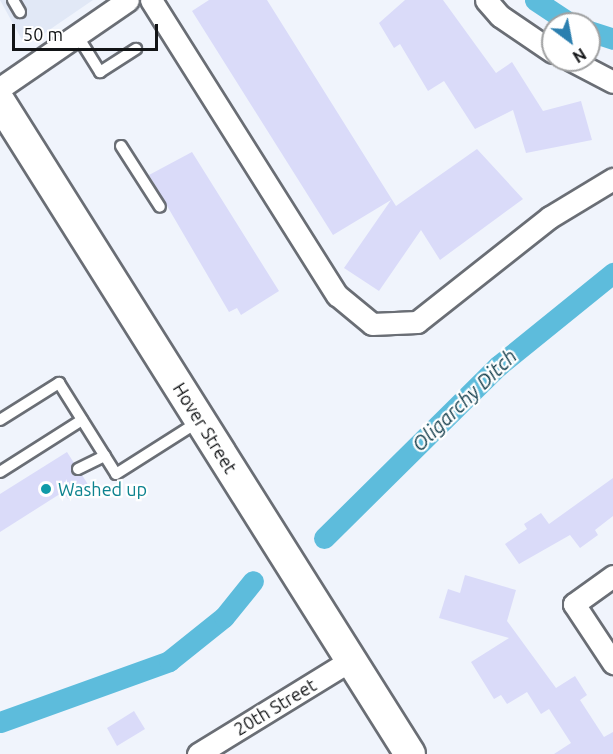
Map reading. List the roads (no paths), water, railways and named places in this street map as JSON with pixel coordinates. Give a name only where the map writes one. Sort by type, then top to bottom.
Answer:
[{"type":"main road","name":"Hover Street","points":[[0,102],[410,754]]},
{"type":"street","points":[[0,88],[128,0]]},
{"type":"street","points":[[151,0],[337,295],[372,324],[417,322],[550,218],[613,179]]},
{"type":"street","points":[[486,0],[500,16],[541,43]]},
{"type":"street","points":[[594,72],[613,82]]},
{"type":"street","points":[[613,576],[574,604],[613,663]]},
{"type":"street","name":"20th Street","points":[[198,754],[351,660]]},
{"type":"lane","points":[[13,0],[20,12]]},
{"type":"lane","points":[[77,35],[100,72],[136,49]]},
{"type":"lane","points":[[121,146],[160,207]]},
{"type":"lane","points":[[0,420],[59,383],[116,474],[200,421]]},
{"type":"lane","points":[[0,472],[81,420]]},
{"type":"lane","points":[[78,469],[105,456]]},
{"type":"waterway","points":[[535,0],[553,12]]},
{"type":"waterway","points":[[601,35],[613,39]]},
{"type":"waterway","name":"Oligarchy Ditch","points":[[324,538],[498,366],[613,273]]},
{"type":"waterway","name":"Oligarchy Ditch","points":[[0,722],[169,661],[224,617],[253,581]]},
{"type":"place","name":"Washed up","points":[[46,489]]}]
